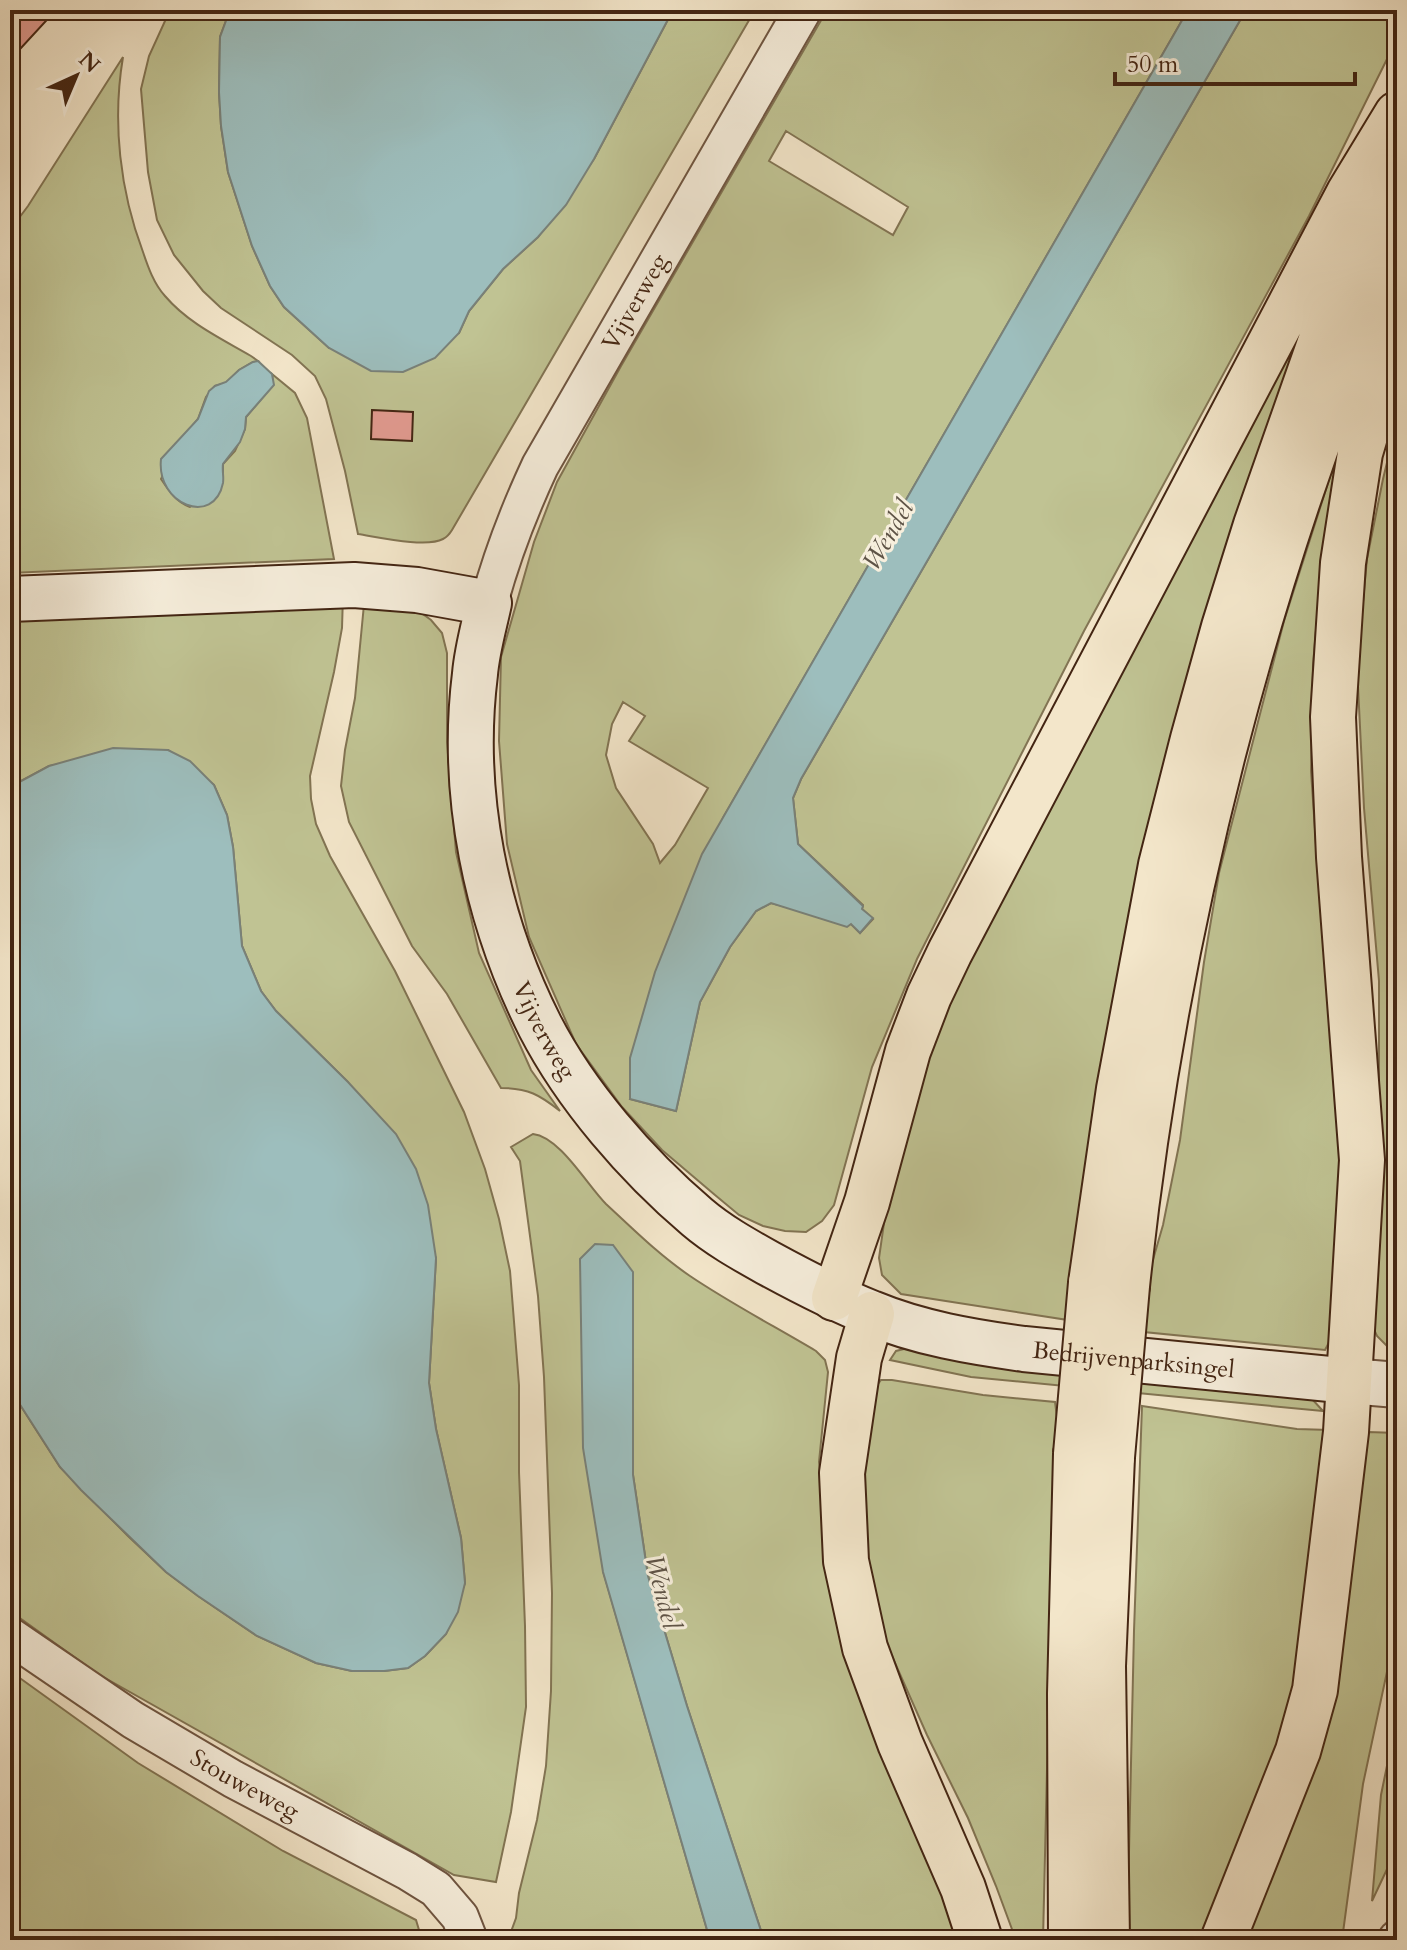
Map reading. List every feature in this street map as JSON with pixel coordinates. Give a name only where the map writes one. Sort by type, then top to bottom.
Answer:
[{"type":"highway","points":[[980,1940],[963,1888],[900,1743],[865,1648],[846,1561],[842,1473],[859,1358],[853,1306],[867,1202],[908,1051],[939,974],[1349,193],[1397,114]]},
{"type":"highway","points":[[1071,1940],[1070,1694],[1109,1284],[1119,1089],[1161,865],[1224,627],[1322,337],[1397,157]]},
{"type":"highway","points":[[1109,1284],[1137,1194],[1175,967],[1211,801],[1240,688],[1282,546],[1344,373],[1397,238]]},
{"type":"highway","points":[[1223,1940],[1298,1751],[1315,1690],[1346,1432],[1362,1160],[1339,857],[1333,717],[1343,563],[1360,453],[1397,328]]},
{"type":"highway","points":[[1094,1456],[1103,1666],[1107,1940]]},
{"type":"main road","points":[[10,599],[354,585],[417,590],[489,603]]},
{"type":"main road","name":"Vijverweg","points":[[489,603],[475,673],[471,727],[472,783],[479,846],[502,935],[541,1028],[565,1067],[623,1144],[698,1218],[734,1244],[853,1306]]},
{"type":"main road","name":"Bedrijvenparksingel","points":[[853,1306],[914,1327],[987,1344],[1397,1385]]},
{"type":"street","name":"Vijverweg","points":[[489,603],[519,510],[540,466],[803,10]]},
{"type":"street","name":"Stouweweg","points":[[10,1636],[133,1720],[436,1889],[460,1917],[469,1940]]},
{"type":"green space","points":[[170,10],[230,10],[220,37],[219,92],[228,172],[252,246],[270,286],[284,307],[329,348],[459,333],[469,311],[503,269],[538,237],[594,159],[673,10],[755,10],[452,530],[443,539],[414,542],[358,534],[326,399],[315,376],[292,355],[221,308],[174,255],[157,220],[148,172],[141,89],[149,56]]},
{"type":"green space","points":[[827,10],[1188,10],[723,818],[630,1099],[676,1111],[700,1002],[730,947],[756,911],[771,903],[851,924],[860,933],[873,919],[862,909],[863,905],[798,844],[793,798],[801,779],[1246,10],[1397,10],[1397,39],[1309,216],[1084,631],[917,959],[872,1067],[834,1205],[822,1221],[806,1232],[763,1226],[739,1215],[662,1150],[622,1107],[576,1044],[529,937],[507,844],[499,741],[501,657],[534,542],[557,482]],"holes":[[[786,131],[908,207],[893,235],[769,161]],[[623,702],[645,716],[629,741],[708,788],[675,845],[660,863],[653,844],[616,788],[606,755],[612,724]]]},
{"type":"green space","points":[[123,57],[118,106],[120,156],[135,229],[152,275],[174,306],[258,361],[239,370],[226,383],[215,386],[161,479],[177,499],[190,507],[223,482],[223,464],[235,451],[245,429],[246,417],[273,385],[272,374],[295,393],[307,418],[334,559],[10,573],[10,230]]},
{"type":"green space","points":[[1350,201],[1068,1320],[901,1294],[882,1275],[879,1258],[890,1181],[934,1024]]},
{"type":"green space","points":[[1368,373],[1323,548],[1313,665],[1311,771],[1341,1160],[1336,1329],[1325,1350],[1144,1332],[1148,1277],[1163,1225],[1180,1140],[1219,873],[1284,621],[1335,461]]},
{"type":"green space","points":[[1397,422],[1397,1356],[1377,1336],[1367,1314],[1379,1106],[1379,981],[1364,808],[1357,666],[1367,559]]},
{"type":"green space","points":[[365,594],[420,612],[442,633],[447,653],[447,742],[456,852],[479,953],[531,1070],[560,1111],[533,1094],[501,1088],[447,994],[412,946],[349,822],[341,786],[355,698]]},
{"type":"green space","points":[[343,595],[342,628],[334,672],[310,776],[316,824],[330,856],[395,971],[464,1112],[485,1169],[510,1271],[519,1385],[526,1707],[511,1812],[496,1882],[454,1875],[98,1674],[10,1611],[10,1389],[60,1467],[166,1572],[257,1636],[316,1663],[352,1671],[408,1668],[446,1634],[465,1583],[461,1538],[436,1429],[429,1383],[436,1258],[348,1082],[276,1011],[261,991],[242,946],[233,847],[227,815],[214,785],[168,750],[155,750],[49,766],[10,787],[10,611]]},
{"type":"green space","points":[[533,1134],[543,1137],[563,1152],[606,1204],[646,1242],[690,1276],[816,1351],[825,1360],[828,1372],[819,1462],[828,1561],[974,1940],[764,1940],[648,1576],[633,1475],[633,1272],[603,1571],[710,1940],[508,1940],[516,1918],[537,1820],[546,1766],[551,1691],[552,1593],[544,1377],[538,1296],[520,1161],[511,1147]]},
{"type":"green space","points":[[916,1346],[1312,1399],[1323,1411],[971,1377],[890,1360],[896,1351]]},
{"type":"green space","points":[[881,1380],[1055,1402],[1059,1433],[1050,1642],[1043,1940],[1016,1940],[968,1818],[887,1645],[867,1555],[859,1462],[872,1392]]},
{"type":"green space","points":[[1142,1406],[1297,1429],[1329,1430],[1306,1692],[1211,1940],[1127,1940]]},
{"type":"green space","points":[[1368,1432],[1397,1433],[1397,1625],[1363,1784],[1342,1940],[1233,1940]]},
{"type":"green space","points":[[10,1671],[138,1763],[283,1851],[416,1920],[422,1940],[105,1940],[80,1932],[52,1939],[10,1940]]},
{"type":"green space","points":[[1397,1717],[1397,1848],[1372,1901],[1381,1795]]},
{"type":"water","points":[[230,10],[673,10],[594,159],[566,205],[538,237],[503,269],[469,311],[459,333],[435,358],[403,372],[371,371],[329,348],[284,307],[270,286],[252,246],[228,172],[221,126],[220,37]]},
{"type":"water","name":"Wendel","points":[[1188,10],[1246,10],[801,779],[793,798],[798,844],[873,918],[860,933],[851,924],[847,927],[771,903],[756,911],[730,947],[700,1002],[676,1111],[630,1099],[630,1058],[655,972],[702,854]]},
{"type":"water","points":[[258,361],[272,374],[274,385],[246,417],[240,442],[223,464],[223,483],[218,496],[209,504],[198,507],[187,505],[167,488],[161,459],[198,419],[209,391]]},
{"type":"water","points":[[113,748],[168,750],[190,761],[214,785],[227,815],[233,847],[242,946],[261,991],[276,1011],[396,1134],[416,1169],[428,1205],[436,1258],[429,1383],[436,1429],[461,1538],[465,1583],[458,1612],[446,1634],[408,1668],[352,1671],[316,1663],[257,1636],[198,1596],[166,1572],[60,1467],[10,1389],[10,787],[49,766]]},
{"type":"water","points":[[595,1244],[613,1245],[633,1272],[633,1475],[648,1576],[764,1940],[710,1940],[603,1572],[583,1448],[580,1259]]},
{"type":"building","points":[[10,10],[56,10],[10,60]]},
{"type":"building","points":[[372,410],[413,412],[412,441],[371,439]]}]
